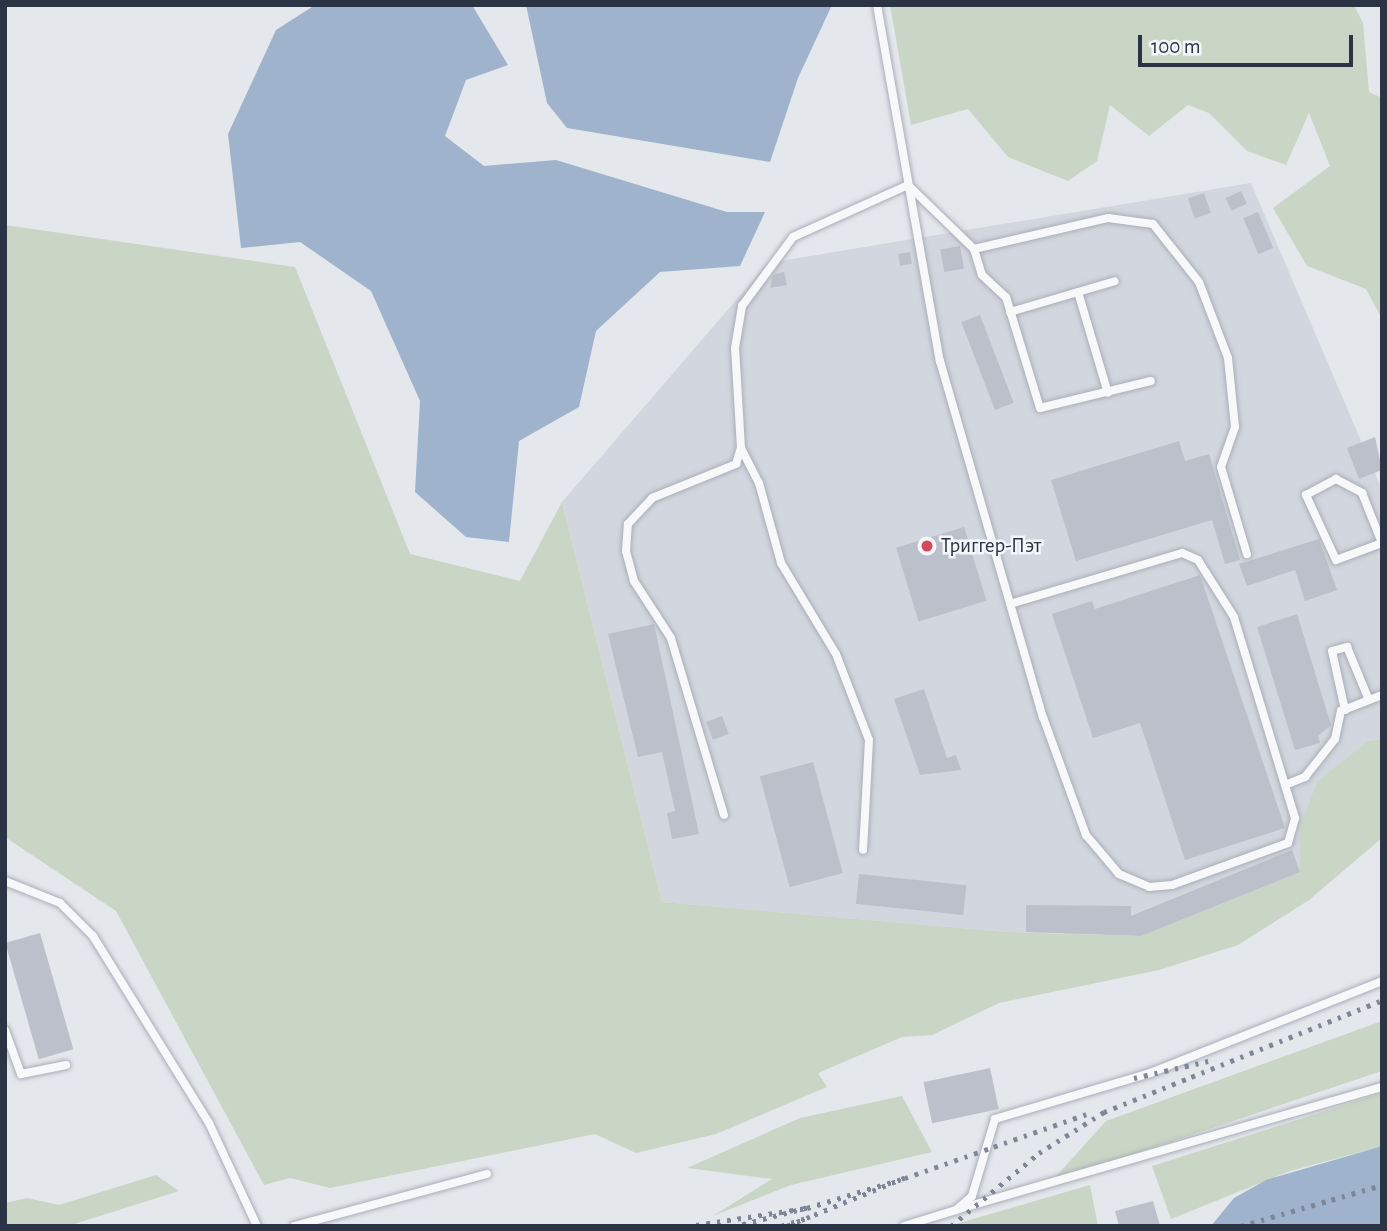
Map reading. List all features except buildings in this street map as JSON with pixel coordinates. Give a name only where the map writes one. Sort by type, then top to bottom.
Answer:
[{"type":"lane","points":[[877,5],[940,361],[1010,604],[1086,835],[1119,874],[1149,887],[1172,885],[1288,842],[1294,818],[1234,617],[1192,555],[1010,604]]},
{"type":"lane","points":[[908,185],[974,249],[982,275],[1002,289],[1040,408],[1151,381]]},
{"type":"lane","points":[[724,816],[671,638],[634,581],[626,551],[635,509],[736,464],[741,448],[735,348],[742,306],[793,237],[908,185]]},
{"type":"lane","points":[[974,249],[1131,216],[1153,224],[1174,246],[1199,282],[1228,358],[1235,427],[1220,459],[1247,554]]},
{"type":"lane","points":[[1010,312],[1115,281]]},
{"type":"lane","points":[[1078,292],[1108,393]]},
{"type":"lane","points":[[741,448],[759,483],[780,563],[836,654],[869,740],[863,850]]},
{"type":"lane","points":[[1347,480],[1362,493],[1382,543],[1332,559],[1309,491],[1347,480]]},
{"type":"lane","points":[[1285,785],[1305,778],[1335,739],[1345,710],[1332,651],[1347,647],[1368,700]]},
{"type":"lane","points":[[1345,710],[1382,695]]},
{"type":"lane","points":[[5,881],[60,903],[93,936],[209,1123],[257,1226]]},
{"type":"lane","points":[[956,1210],[982,1173],[995,1119],[1150,1073],[1382,981]]},
{"type":"lane","points":[[5,1030],[21,1074],[66,1065]]},
{"type":"lane","points":[[904,1226],[1382,1087]]},
{"type":"lane","points":[[293,1226],[487,1174]]},
{"type":"shaded area","points":[[1251,183],[1382,490],[1382,739],[1368,741],[1303,872],[1149,935],[1007,932],[662,902],[562,502],[768,263]]},
{"type":"green space","points":[[890,5],[1354,5],[1363,23],[1369,92],[1382,98],[1382,319],[1366,289],[1307,266],[1273,208],[1330,166],[1309,113],[1286,165],[1247,151],[1209,113],[1188,105],[1149,136],[1110,105],[1097,161],[1068,181],[1008,157],[968,109],[911,125]]},
{"type":"green space","points":[[5,225],[295,267],[410,554],[520,581],[562,502],[662,902],[1007,932],[1141,936],[1300,872],[1300,828],[1317,782],[1368,741],[1382,739],[1382,838],[1309,900],[1238,945],[1159,970],[999,1003],[932,1035],[902,1037],[818,1073],[827,1087],[716,1134],[636,1153],[595,1134],[330,1188],[290,1178],[264,1185],[116,911],[5,837]]},
{"type":"green space","points":[[1382,1021],[1382,1071],[1051,1182],[1106,1121]]},
{"type":"green space","points":[[1382,1093],[1382,1146],[1290,1171],[1171,1219],[1152,1166]]},
{"type":"green space","points":[[902,1096],[932,1152],[791,1185],[713,1216],[772,1179],[687,1168],[800,1118]]},
{"type":"green space","points":[[156,1175],[179,1191],[68,1226],[5,1226],[5,1203],[27,1198],[59,1205]]},
{"type":"green space","points":[[1090,1185],[1098,1226],[949,1226]]},
{"type":"water","points":[[315,5],[472,5],[508,65],[466,80],[445,136],[484,166],[556,160],[727,212],[765,212],[740,266],[660,272],[596,331],[579,407],[519,441],[509,542],[466,537],[415,492],[420,401],[371,291],[300,242],[241,248],[228,134],[276,30]]},
{"type":"water","points":[[526,5],[832,5],[798,78],[770,162],[567,128],[547,103]]},
{"type":"water","points":[[1382,1146],[1382,1226],[1211,1226],[1234,1198],[1266,1180]]},
{"type":"railway","points":[[951,1226],[1039,1153],[1104,1112],[1382,1000]]},
{"type":"railway","points":[[1134,1078],[1208,1061]]},
{"type":"railway","points":[[905,1178],[1087,1114]]},
{"type":"railway","points":[[807,1208],[905,1178],[810,1217]]},
{"type":"railway","points":[[1241,1226],[1382,1185]]},
{"type":"railway","points":[[696,1225],[807,1208],[738,1226]]},
{"type":"railway","points":[[781,1226],[810,1217],[788,1226]]},
{"type":"place","name":"Триггер-Пэт","points":[[927,546]]}]
